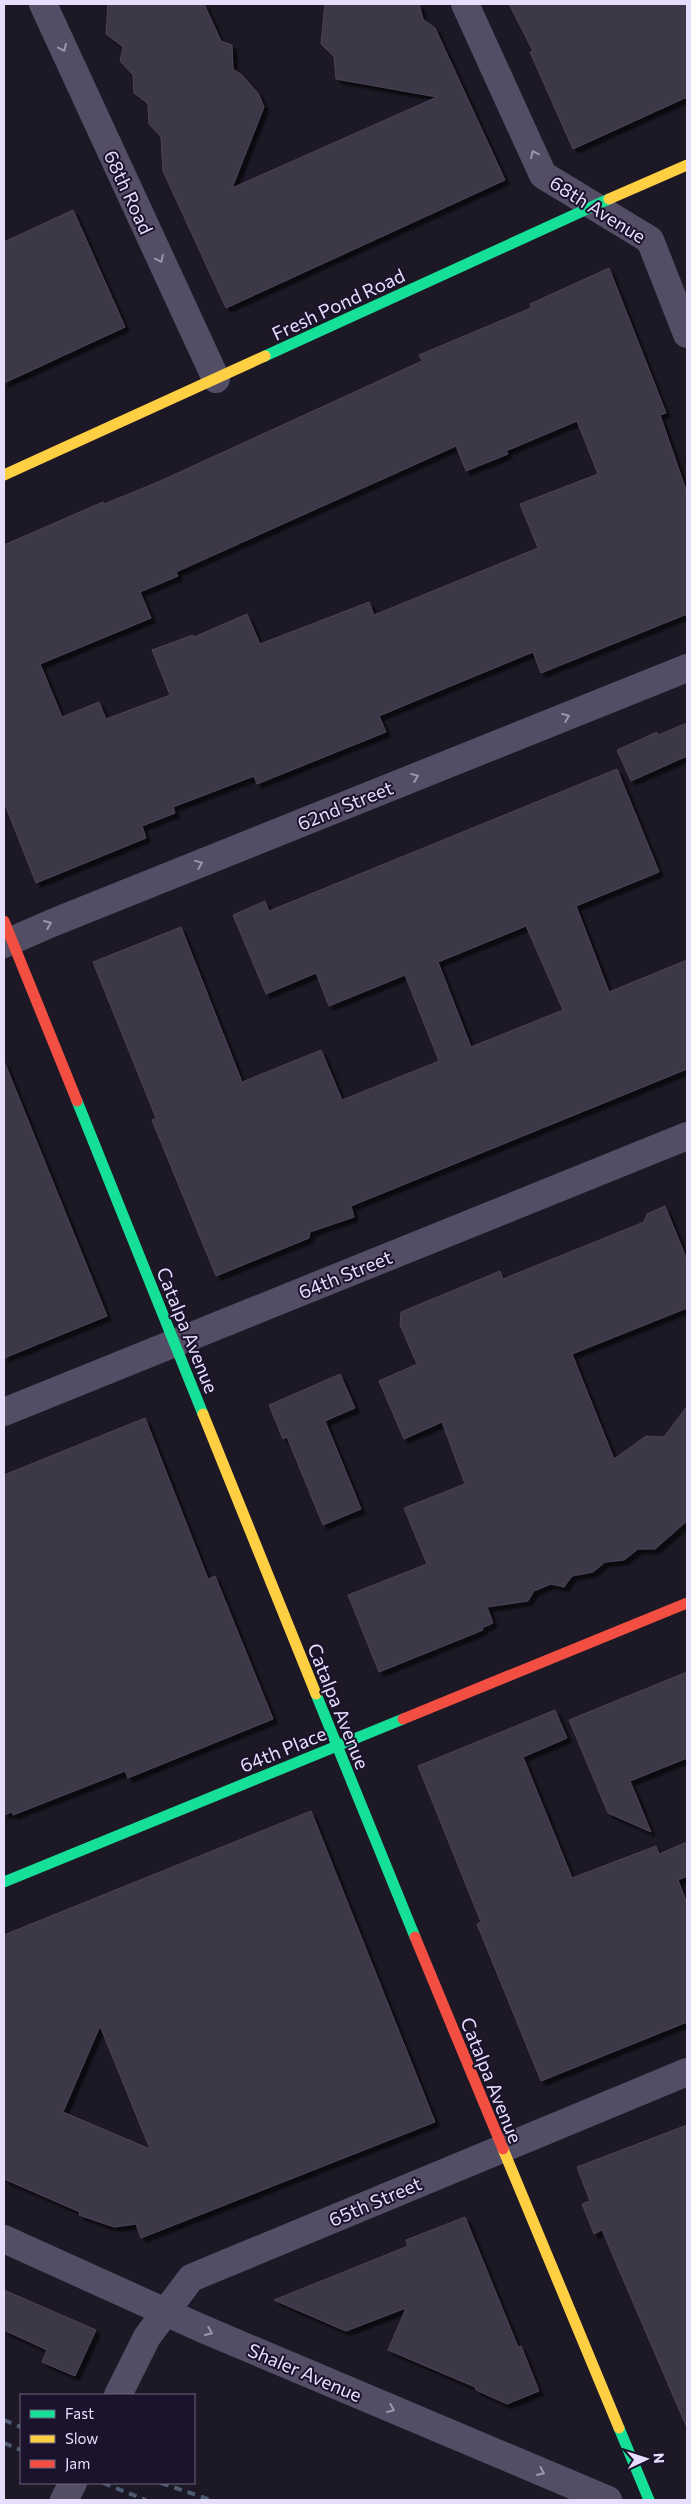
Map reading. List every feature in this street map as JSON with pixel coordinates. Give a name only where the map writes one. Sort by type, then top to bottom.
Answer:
[{"type":"street","name":"68th Road","points":[[43,4],[216,379]]},
{"type":"street","name":"68th Avenue","points":[[465,4],[543,174],[650,240],[687,334]]},
{"type":"street","name":"Fresh Pond Road","points":[[4,475],[687,166]]},
{"type":"street","name":"62nd Street","points":[[6,935],[687,668]]},
{"type":"street","name":"Catalpa Avenue","points":[[6,935],[175,1343],[501,2148],[649,2500]]},
{"type":"street","name":"64th Street","points":[[4,1412],[687,1136]]},
{"type":"street","name":"64th Place","points":[[4,1882],[687,1603]]},
{"type":"street","name":"65th Street","points":[[118,2394],[147,2337],[191,2278],[687,2072]]},
{"type":"street","name":"Shaler Avenue","points":[[4,2239],[164,2312],[608,2500]]},
{"type":"street","points":[[64,2500],[72,2484]]},
{"type":"building","points":[[108,4],[204,4],[221,41],[232,45],[233,69],[242,75],[258,93],[264,107],[232,188],[437,97],[336,79],[334,57],[321,44],[325,4],[419,4],[423,19],[435,28],[505,180],[226,308],[163,171],[161,137],[149,124],[148,104],[134,93],[133,75],[120,61],[123,47],[106,34]]},
{"type":"building","points":[[509,4],[687,4],[687,97],[573,149],[530,52],[533,51]]},
{"type":"building","points":[[73,210],[125,327],[4,383],[4,242]]},
{"type":"building","points":[[609,268],[666,413],[660,415],[687,493],[687,614],[541,673],[533,652],[441,690],[379,716],[386,732],[257,784],[254,776],[173,807],[175,813],[142,826],[146,838],[36,883],[4,802],[4,545],[103,502],[104,504],[158,482],[359,390],[422,361],[419,355],[531,308],[530,304]],"holes":[[[577,421],[598,474],[520,504],[538,548],[374,615],[369,602],[260,644],[247,614],[194,637],[193,635],[152,650],[170,695],[106,719],[99,702],[62,717],[40,664],[151,618],[140,592],[178,576],[176,572],[456,446],[466,471],[508,454],[506,451]]]},
{"type":"building","points":[[687,723],[687,756],[631,781],[617,750],[657,732],[658,735]]},
{"type":"building","points":[[617,769],[659,872],[576,906],[609,992],[687,960],[687,1069],[351,1206],[354,1217],[310,1232],[309,1238],[216,1276],[152,1120],[156,1118],[93,962],[181,927],[242,1082],[321,1050],[342,1100],[439,1061],[405,975],[329,1006],[316,973],[266,994],[233,915],[265,901],[269,911]],"holes":[[[526,926],[563,1010],[471,1047],[438,962]]]},
{"type":"building","points":[[4,1061],[107,1316],[4,1358]]},
{"type":"building","points":[[665,1206],[687,1260],[687,1308],[572,1354],[614,1459],[646,1436],[664,1437],[687,1406],[687,1521],[655,1549],[638,1549],[624,1560],[605,1562],[593,1572],[572,1576],[564,1587],[551,1584],[534,1591],[528,1601],[487,1607],[493,1623],[482,1628],[483,1630],[379,1672],[348,1595],[427,1564],[404,1508],[465,1484],[442,1422],[404,1439],[379,1381],[417,1364],[400,1325],[401,1312],[500,1271],[503,1279],[644,1222],[647,1214]]},
{"type":"building","points":[[340,1374],[355,1408],[325,1421],[361,1509],[323,1525],[287,1437],[283,1439],[269,1405]]},
{"type":"building","points":[[145,1418],[208,1579],[215,1576],[273,1719],[128,1778],[125,1771],[13,1815],[12,1812],[4,1815],[4,1475]]},
{"type":"building","points":[[687,1672],[687,1758],[630,1781],[651,1832],[608,1813],[569,1720]]},
{"type":"building","points":[[555,1710],[567,1738],[523,1757],[572,1878],[656,1846],[659,1854],[687,1842],[687,1876],[678,1880],[687,1903],[687,2022],[541,2081],[477,1924],[481,1922],[418,1766]]},
{"type":"building","points":[[311,1811],[435,2122],[141,2238],[136,2224],[114,2227],[79,2215],[80,2212],[4,2179],[4,1935]],"holes":[[[100,2026],[150,2149],[63,2112]]]},
{"type":"building","points":[[687,2125],[687,2428],[602,2230],[594,2234],[582,2204],[590,2201],[577,2167]]},
{"type":"building","points":[[465,2217],[518,2347],[521,2346],[539,2391],[507,2404],[476,2390],[475,2387],[388,2350],[406,2308],[346,2331],[274,2300],[408,2246],[406,2240]]},
{"type":"building","points":[[4,2290],[96,2330],[75,2376],[42,2362],[47,2350],[4,2330]]},
{"type":"railway","points":[[4,2420],[20,2427]]},
{"type":"railway","points":[[4,2443],[20,2450]]},
{"type":"railway","points":[[106,2484],[146,2500]]},
{"type":"railway","points":[[164,2484],[211,2500]]},
{"type":"traffic: fast","points":[[265,356],[609,199]]},
{"type":"traffic: fast","points":[[77,1101],[203,1414]]},
{"type":"traffic: fast","points":[[316,1694],[415,1937]]},
{"type":"traffic: fast","points":[[4,1882],[403,1719]]},
{"type":"traffic: fast","points":[[619,2428],[649,2500]]},
{"type":"traffic: slow","points":[[609,199],[687,165]]},
{"type":"traffic: slow","points":[[4,475],[265,356]]},
{"type":"traffic: slow","points":[[203,1414],[316,1694]]},
{"type":"traffic: slow","points":[[503,2149],[619,2428]]},
{"type":"traffic: jam","points":[[4,921],[77,1101]]},
{"type":"traffic: jam","points":[[403,1719],[687,1603]]},
{"type":"traffic: jam","points":[[415,1937],[503,2149]]}]
